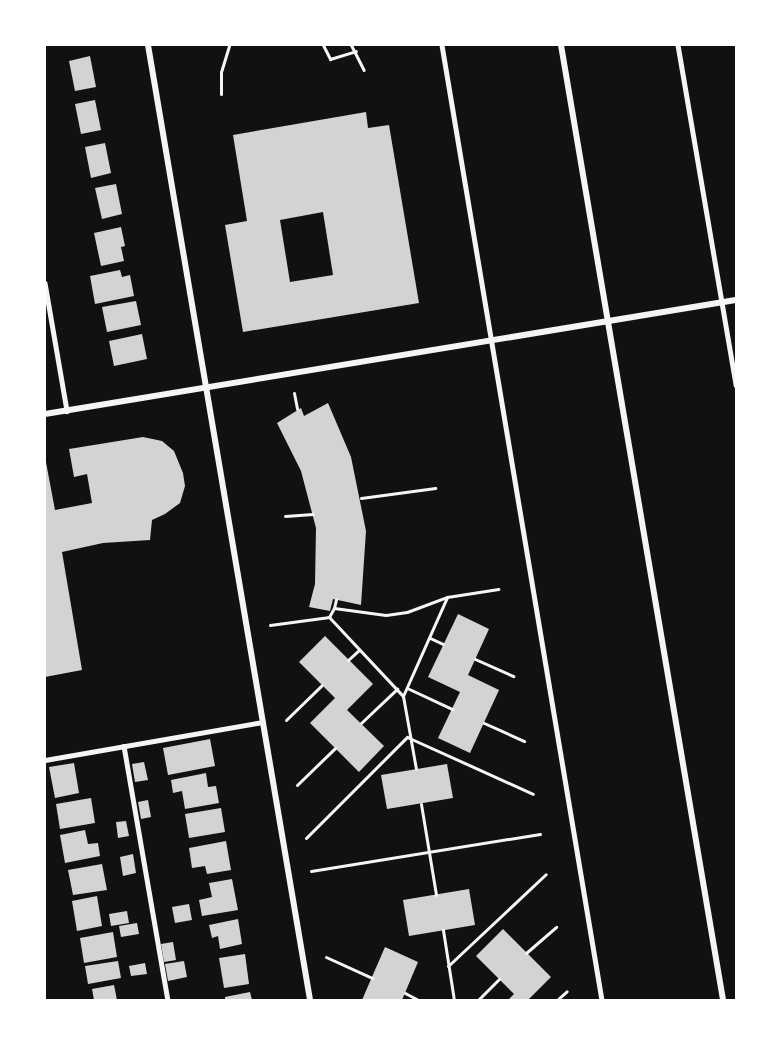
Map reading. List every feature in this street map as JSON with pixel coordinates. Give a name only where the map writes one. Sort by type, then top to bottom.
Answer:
[{"type":"street","points":[[148,45],[310,1000]]},
{"type":"street","points":[[561,45],[723,1000]]},
{"type":"street","points":[[45,414],[736,300]]},
{"type":"lane","points":[[442,45],[602,1000]]},
{"type":"lane","points":[[678,45],[736,385]]},
{"type":"lane","points":[[45,283],[67,411]]},
{"type":"lane","points":[[45,760],[263,722]]},
{"type":"lane","points":[[124,746],[168,1000]]},
{"type":"path","points":[[221,94],[221,72],[229,45]]},
{"type":"path","points":[[323,45],[330,59],[356,51]]},
{"type":"path","points":[[351,45],[364,70]]},
{"type":"path","points":[[294,393],[297,409]]},
{"type":"path","points":[[361,498],[435,488]]},
{"type":"path","points":[[285,516],[313,514]]},
{"type":"path","points":[[334,608],[386,615],[407,612],[447,597],[498,589]]},
{"type":"path","points":[[416,769],[403,696],[447,597]]},
{"type":"path","points":[[329,617],[336,599]]},
{"type":"path","points":[[270,625],[329,617]]},
{"type":"path","points":[[329,617],[403,696]]},
{"type":"path","points":[[430,638],[443,644]]},
{"type":"path","points":[[348,660],[359,650]]},
{"type":"path","points":[[475,659],[513,676]]},
{"type":"path","points":[[286,720],[322,685]]},
{"type":"path","points":[[406,688],[452,709]]},
{"type":"path","points":[[361,723],[397,689]]},
{"type":"path","points":[[484,723],[524,741]]},
{"type":"path","points":[[306,838],[407,737],[533,794]]},
{"type":"path","points":[[297,785],[335,748]]},
{"type":"path","points":[[421,804],[436,894]]},
{"type":"path","points":[[311,871],[540,834]]},
{"type":"path","points":[[448,966],[546,874]]},
{"type":"path","points":[[526,952],[556,927]]},
{"type":"path","points":[[443,930],[454,1000]]},
{"type":"path","points":[[326,957],[372,978]]},
{"type":"path","points":[[478,1000],[499,979]]},
{"type":"path","points":[[557,1000],[567,991]]},
{"type":"path","points":[[405,993],[418,1000]]},
{"type":"building","points":[[90,56],[96,87],[75,91],[69,61]]},
{"type":"building","points":[[95,100],[101,130],[81,134],[75,104]]},
{"type":"building","points":[[366,112],[368,128],[389,125],[419,303],[243,332],[225,225],[247,221],[233,135]],"holes":[[[323,212],[333,275],[290,282],[280,220]]]},
{"type":"building","points":[[105,143],[111,173],[91,178],[85,147]]},
{"type":"building","points":[[116,184],[122,214],[102,219],[95,188]]},
{"type":"building","points":[[121,227],[125,246],[121,247],[124,261],[101,266],[94,233]]},
{"type":"building","points":[[120,270],[122,277],[130,275],[134,296],[95,304],[90,276]]},
{"type":"building","points":[[136,301],[141,325],[107,332],[102,307]]},
{"type":"building","points":[[142,334],[147,359],[114,366],[109,341]]},
{"type":"building","points":[[328,403],[351,457],[366,531],[361,605],[333,599],[330,611],[309,607],[315,584],[316,528],[301,471],[277,423],[301,408],[304,416]]},
{"type":"building","points":[[143,437],[162,441],[174,451],[183,473],[185,486],[180,503],[152,520],[150,540],[103,543],[62,552],[82,670],[45,677],[45,457],[55,510],[92,503],[87,474],[74,477],[69,449]]},
{"type":"building","points":[[458,614],[489,629],[468,675],[499,690],[470,753],[438,738],[460,692],[428,677]]},
{"type":"building","points":[[325,636],[373,684],[347,710],[384,746],[359,772],[310,723],[335,698],[299,662]]},
{"type":"building","points":[[210,739],[215,766],[168,775],[163,748]]},
{"type":"building","points":[[144,762],[148,780],[135,782],[132,764]]},
{"type":"building","points":[[74,763],[79,793],[55,798],[49,767]]},
{"type":"building","points":[[447,764],[453,798],[387,809],[381,775]]},
{"type":"building","points":[[206,773],[208,787],[216,786],[219,803],[185,809],[182,791],[173,793],[171,780]]},
{"type":"building","points":[[91,798],[95,823],[60,829],[56,804]]},
{"type":"building","points":[[148,800],[151,817],[141,819],[138,802]]},
{"type":"building","points":[[221,808],[225,832],[189,838],[185,814]]},
{"type":"building","points":[[126,821],[129,836],[118,838],[116,822]]},
{"type":"building","points":[[85,830],[88,844],[98,843],[100,856],[65,863],[60,835]]},
{"type":"building","points":[[226,841],[231,870],[207,874],[205,866],[192,868],[189,848]]},
{"type":"building","points":[[133,854],[136,873],[123,876],[120,857]]},
{"type":"building","points":[[102,864],[107,890],[73,895],[68,870]]},
{"type":"building","points":[[232,879],[238,910],[202,916],[199,900],[212,897],[209,883]]},
{"type":"building","points":[[469,889],[475,925],[409,936],[403,900]]},
{"type":"building","points":[[97,896],[102,926],[77,931],[72,901]]},
{"type":"building","points":[[189,904],[192,920],[175,923],[172,907]]},
{"type":"building","points":[[127,911],[129,923],[111,926],[109,914]]},
{"type":"building","points":[[238,919],[242,944],[220,949],[218,936],[212,938],[209,925]]},
{"type":"building","points":[[137,923],[139,934],[121,937],[119,926]]},
{"type":"building","points":[[503,929],[551,977],[528,1000],[508,1000],[514,994],[476,956]]},
{"type":"building","points":[[113,932],[117,957],[84,963],[80,938]]},
{"type":"building","points":[[173,942],[176,960],[164,962],[161,944]]},
{"type":"building","points":[[385,947],[418,962],[402,1000],[362,1000]]},
{"type":"building","points":[[245,954],[249,984],[224,988],[219,958]]},
{"type":"building","points":[[118,961],[121,978],[88,984],[85,966]]},
{"type":"building","points":[[184,961],[187,977],[168,981],[165,964]]},
{"type":"building","points":[[145,963],[147,974],[131,976],[129,966]]},
{"type":"building","points":[[114,985],[117,1000],[94,1000],[92,989]]},
{"type":"building","points":[[250,992],[252,1000],[225,1000],[225,997]]}]
